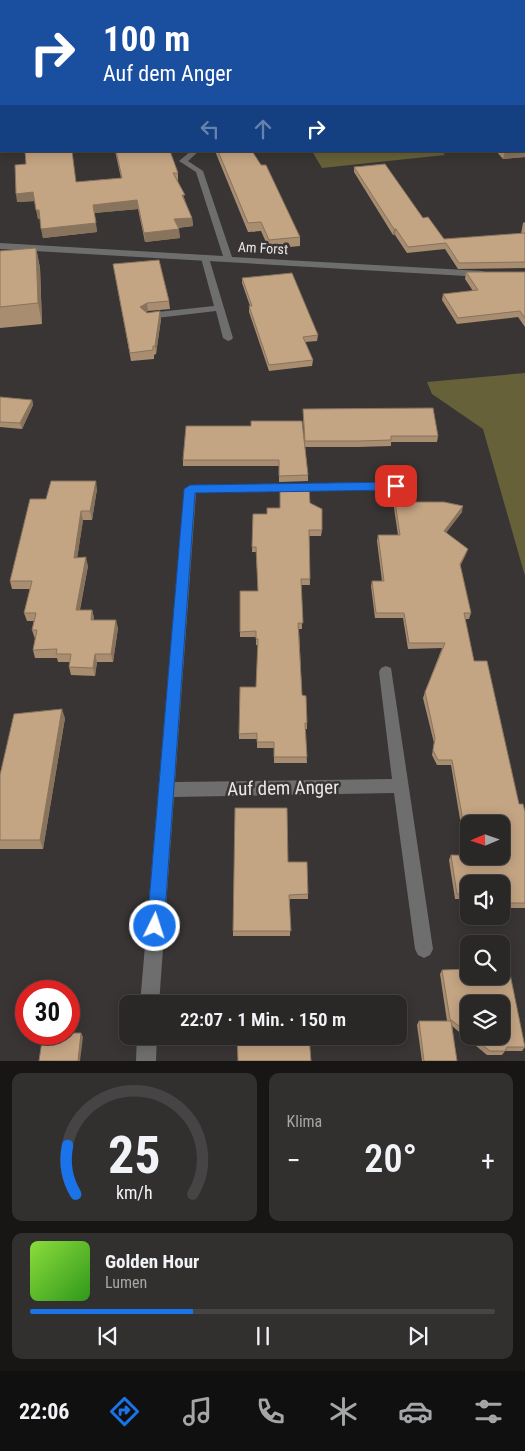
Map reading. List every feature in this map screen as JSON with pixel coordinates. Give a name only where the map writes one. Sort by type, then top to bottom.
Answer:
[{"type":"street","points":[[195,152],[183,161],[199,171],[229,260]]},
{"type":"street","name":"Am Forst","points":[[0,246],[490,274]]},
{"type":"street","points":[[205,258],[228,338]]},
{"type":"street","points":[[148,316],[220,308]]},
{"type":"street","points":[[150,995],[190,489],[396,486]]},
{"type":"street","points":[[386,672],[424,949]]},
{"type":"street","name":"Auf dem Anger","points":[[166,790],[401,786]]},
{"type":"street","points":[[146,1061],[147,1045]]},
{"type":"shaded area","points":[[313,152],[443,152],[445,155],[322,168]]},
{"type":"shaded area","points":[[525,373],[525,576],[483,429],[432,394],[427,382]]},
{"type":"building","points":[[25,152],[72,152],[76,182],[122,178],[116,152],[170,152],[178,173],[173,173],[185,195],[182,195],[192,218],[174,219],[179,229],[144,233],[137,200],[93,205],[96,223],[41,229],[39,210],[36,210],[33,192],[16,194],[15,165],[26,164]]},
{"type":"building","points":[[218,152],[253,152],[261,165],[266,165],[300,237],[269,240],[261,222],[248,223]]},
{"type":"building","points":[[385,164],[423,218],[428,217],[444,239],[525,233],[525,262],[459,263],[446,243],[408,247],[396,229],[394,229],[354,167]]},
{"type":"building","points":[[36,248],[38,303],[0,307],[0,251]]},
{"type":"building","points":[[159,260],[169,301],[147,303],[140,307],[147,313],[160,311],[155,346],[153,346],[153,350],[130,353],[113,264]]},
{"type":"building","points":[[466,272],[525,272],[525,318],[520,311],[458,318],[443,294],[478,290]]},
{"type":"building","points":[[292,273],[318,335],[303,337],[313,360],[269,365],[249,306],[252,306],[242,278]]},
{"type":"building","points":[[0,397],[32,400],[20,423],[0,422]]},
{"type":"building","points":[[433,408],[438,436],[391,436],[391,440],[305,441],[303,409]]},
{"type":"building","points":[[251,421],[302,421],[308,475],[279,476],[279,460],[183,460],[186,426],[251,426]]},
{"type":"building","points":[[51,481],[96,481],[90,511],[81,511],[74,558],[86,557],[76,610],[92,610],[91,620],[116,620],[111,654],[95,654],[93,668],[69,667],[71,654],[56,654],[57,649],[33,650],[37,630],[32,630],[36,613],[24,613],[32,581],[10,581],[30,499],[46,499]]},
{"type":"building","points":[[309,487],[310,503],[322,509],[322,530],[309,530],[310,579],[301,579],[303,623],[298,623],[302,695],[306,696],[307,757],[274,757],[274,742],[257,742],[257,733],[239,734],[240,687],[256,687],[258,639],[256,639],[256,631],[240,632],[240,591],[258,591],[256,547],[252,547],[253,514],[267,514],[267,508],[280,508],[280,488]]},
{"type":"building","points":[[395,502],[444,502],[463,506],[444,531],[468,549],[460,564],[471,613],[464,613],[474,661],[487,661],[519,804],[523,804],[525,812],[525,903],[510,903],[510,875],[460,875],[460,894],[457,894],[451,855],[460,855],[460,865],[510,865],[510,815],[462,815],[452,760],[438,760],[433,750],[435,738],[425,692],[445,643],[409,643],[404,613],[376,613],[372,581],[384,581],[378,535],[400,535]]},
{"type":"building","points":[[62,709],[40,840],[0,840],[0,775],[14,714]]},
{"type":"building","points":[[235,808],[287,808],[288,862],[307,862],[308,894],[289,895],[291,931],[233,931]]},
{"type":"building","points":[[460,969],[460,985],[510,985],[510,974],[525,1047],[507,1047],[505,1051],[490,1051],[482,1045],[510,1045],[510,995],[460,995],[460,1027],[450,1019],[442,970]]},
{"type":"building","points":[[419,1021],[451,1021],[457,1061],[424,1061]]},
{"type":"building","points":[[41,1045],[80,1045],[78,1061],[39,1061]]},
{"type":"building","points":[[237,1045],[310,1045],[311,1061],[238,1061]]},
{"type":"route","points":[[155,926],[184,544],[190,489],[396,486]]}]
